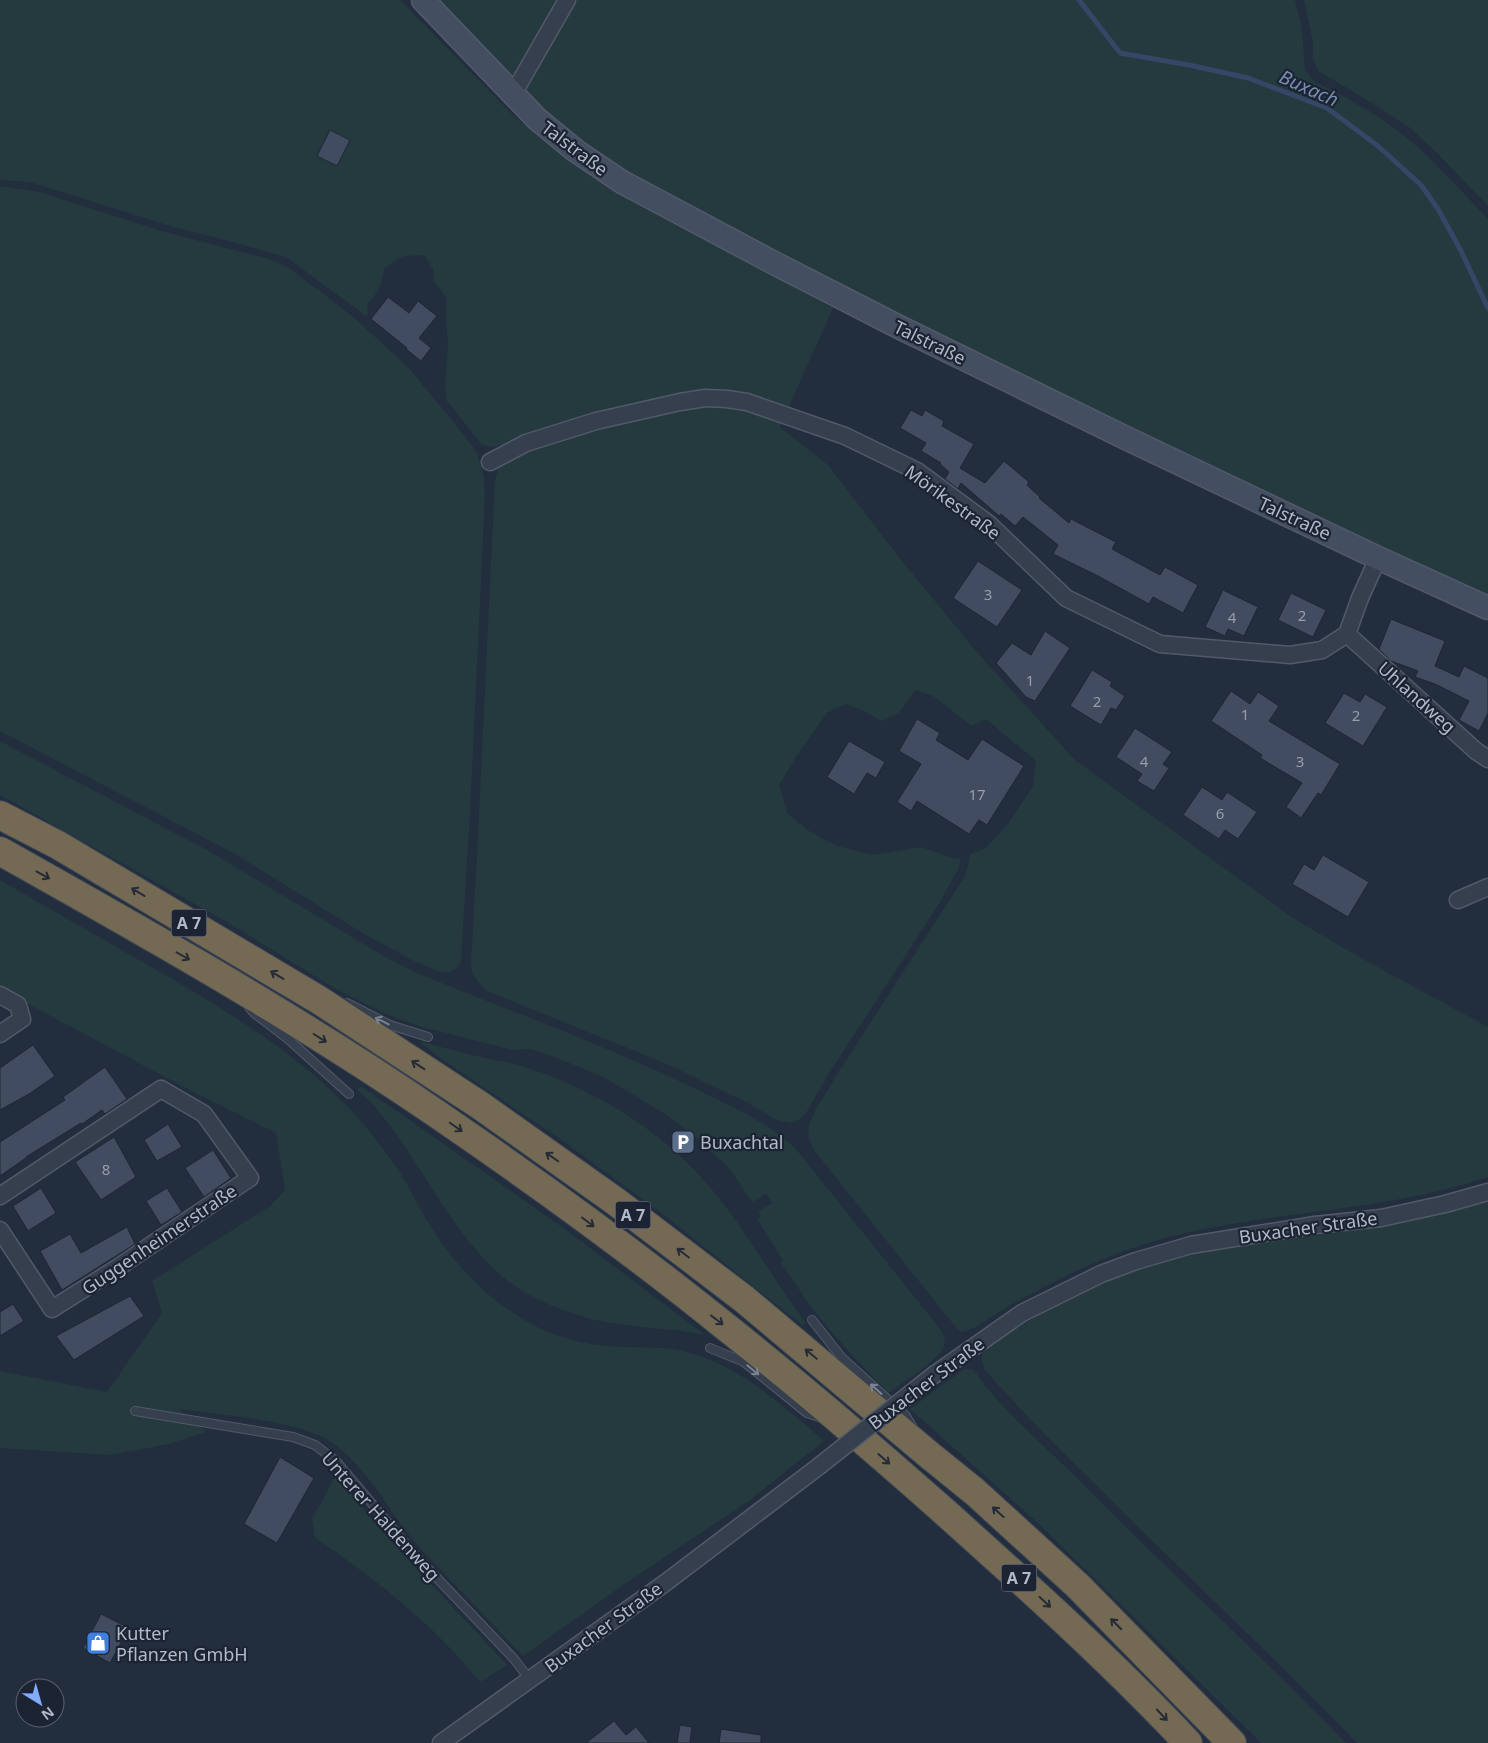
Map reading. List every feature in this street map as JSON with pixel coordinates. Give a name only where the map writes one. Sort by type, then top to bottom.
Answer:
[{"type":"highway","name":"A 7","points":[[0,815],[58,845],[332,1000],[615,1201],[744,1299],[975,1492],[1078,1586],[1232,1743]]},
{"type":"highway","name":"A 7","points":[[0,851],[233,985],[341,1051],[436,1113],[577,1213],[726,1326],[847,1427],[1020,1579],[1142,1694],[1188,1743]]},
{"type":"street","name":"Talstraße","points":[[423,0],[537,118],[576,151],[622,182],[899,327],[1378,558],[1488,608]]},
{"type":"street","points":[[513,94],[567,0]]},
{"type":"street","name":"Mörikestraße","points":[[490,462],[526,443],[596,421],[706,398],[727,398],[747,402],[845,436],[916,471],[989,524],[1066,598],[1160,644],[1290,655],[1322,650],[1347,634]]},
{"type":"street","points":[[1347,634],[1360,598],[1378,558]]},
{"type":"street","name":"Uhlandweg","points":[[1347,634],[1476,751],[1488,759]]},
{"type":"street","points":[[1458,900],[1488,887]]},
{"type":"street","points":[[0,995],[18,1005],[22,1019],[0,1034]]},
{"type":"street","name":"Guggenheimerstraße","points":[[0,1196],[161,1089],[204,1114],[250,1178],[117,1268],[52,1309],[0,1230]]},
{"type":"street","name":"Buxacher Straße","points":[[442,1743],[665,1583],[818,1467],[936,1374],[1022,1314],[1101,1274],[1136,1261],[1190,1245],[1314,1224],[1381,1218],[1445,1204],[1488,1192]]},
{"type":"lane","points":[[233,985],[254,1013],[288,1039],[349,1094]]},
{"type":"lane","points":[[332,1000],[390,1025],[428,1037]]},
{"type":"lane","points":[[812,1320],[842,1358],[906,1416],[928,1454]]},
{"type":"lane","points":[[710,1348],[744,1362],[808,1413],[847,1427]]},
{"type":"lane","name":"Unterer Haldenweg","points":[[135,1411],[285,1436],[315,1445],[326,1452],[346,1472],[416,1556],[514,1659],[530,1680]]},
{"type":"green space","points":[[0,0],[400,0],[512,114],[582,170],[642,207],[833,308],[786,413],[739,397],[509,444],[491,447],[481,444],[446,399],[448,343],[446,297],[434,282],[433,269],[424,255],[404,256],[384,268],[379,287],[367,304],[368,314],[366,316],[286,257],[173,227],[30,182],[0,180]]},
{"type":"green space","points":[[430,0],[559,0],[519,70],[514,75],[508,77]]},
{"type":"green space","points":[[574,0],[1295,0],[1302,29],[1305,70],[1315,82],[1379,117],[1406,137],[1430,158],[1488,219],[1488,598],[1013,374],[619,171],[549,117],[525,88]]},
{"type":"green space","points":[[1304,0],[1488,0],[1488,206],[1409,127],[1318,71],[1313,58],[1313,43]]},
{"type":"green space","points":[[0,186],[39,192],[165,232],[269,259],[289,268],[350,314],[408,367],[477,453],[484,477],[485,495],[470,814],[461,962],[451,972],[437,971],[412,960],[364,934],[235,854],[0,731]]},
{"type":"green space","points":[[727,402],[784,418],[780,427],[828,465],[898,556],[976,651],[1075,760],[1293,918],[1352,953],[1488,1027],[1488,1177],[1404,1198],[1232,1224],[1148,1243],[1105,1258],[1064,1277],[1012,1304],[980,1325],[961,1332],[957,1329],[813,1149],[808,1134],[810,1122],[816,1109],[963,879],[970,854],[985,849],[1007,825],[1033,786],[1036,761],[986,719],[972,726],[933,696],[915,690],[899,713],[881,721],[866,712],[846,704],[827,713],[779,785],[787,813],[809,831],[838,846],[873,855],[921,847],[955,859],[961,857],[959,868],[937,907],[828,1075],[806,1113],[800,1119],[792,1123],[777,1120],[746,1102],[662,1062],[494,994],[486,990],[478,982],[472,972],[471,962],[494,491],[497,474],[512,454],[613,421]]},
{"type":"green space","points":[[0,741],[209,851],[387,958],[417,973],[637,1062],[732,1107],[769,1127],[800,1154],[941,1330],[945,1341],[940,1353],[889,1393],[828,1327],[809,1304],[781,1263],[783,1261],[757,1219],[761,1217],[758,1212],[772,1203],[766,1194],[752,1202],[730,1169],[697,1138],[665,1114],[601,1076],[547,1054],[530,1049],[512,1050],[419,1026],[388,1015],[334,988],[225,921],[0,795]]},
{"type":"green space","points":[[0,880],[221,1008],[273,1043],[323,1083],[368,1129],[382,1147],[404,1179],[434,1232],[463,1269],[485,1291],[522,1319],[564,1338],[609,1346],[671,1349],[706,1358],[760,1388],[824,1441],[750,1500],[622,1586],[523,1656],[418,1546],[369,1479],[347,1455],[334,1444],[320,1436],[281,1424],[237,1416],[179,1409],[206,1432],[169,1444],[110,1455],[0,1448],[0,1371],[107,1392],[162,1313],[152,1281],[270,1206],[285,1190],[276,1133],[182,1086],[0,989]]},
{"type":"green space","points":[[419,1041],[511,1063],[539,1072],[594,1096],[620,1110],[645,1127],[690,1165],[710,1187],[736,1220],[806,1323],[802,1325],[669,1219],[560,1139],[437,1056]]},
{"type":"green space","points":[[361,1086],[565,1229],[705,1335],[594,1320],[545,1303],[513,1285],[477,1252],[461,1232],[390,1126],[372,1104],[357,1090]]},
{"type":"green space","points":[[1488,1200],[1488,1743],[1357,1743],[1038,1427],[985,1370],[982,1356],[991,1344],[1054,1307],[1119,1276],[1164,1260],[1224,1245],[1407,1221]]},
{"type":"green space","points":[[964,1369],[974,1370],[996,1398],[1022,1425],[1346,1743],[1261,1743],[1040,1525],[910,1409]]},
{"type":"green space","points":[[336,1475],[380,1529],[507,1665],[480,1682],[443,1641],[403,1604],[315,1538],[312,1519]]},
{"type":"building","points":[[330,130],[350,140],[337,166],[317,156]]},
{"type":"building","points":[[388,297],[409,313],[418,301],[437,316],[419,338],[431,348],[421,361],[371,319]]},
{"type":"building","points":[[911,410],[922,416],[925,410],[944,421],[942,426],[974,444],[960,468],[985,483],[1004,461],[1029,482],[1027,485],[1039,498],[1069,523],[1071,519],[1116,542],[1112,549],[1160,575],[1165,567],[1198,585],[1183,613],[1153,597],[1149,604],[1053,554],[1058,545],[1023,517],[1015,526],[1001,514],[999,516],[961,483],[958,489],[945,479],[949,472],[941,463],[921,451],[926,443],[900,428]]},
{"type":"building","points":[[978,561],[1022,590],[997,627],[953,598]]},
{"type":"building","points":[[1223,590],[1258,607],[1244,636],[1228,629],[1225,636],[1205,627]]},
{"type":"building","points":[[1291,593],[1326,610],[1313,637],[1278,620]]},
{"type":"building","points":[[1391,619],[1445,641],[1435,666],[1459,677],[1464,666],[1488,678],[1488,713],[1479,731],[1459,720],[1469,701],[1435,684],[1415,677],[1418,671],[1391,661],[1379,649]]},
{"type":"building","points":[[1045,631],[1070,648],[1035,701],[1026,697],[996,663],[1012,643],[1031,655]]},
{"type":"building","points":[[1092,670],[1112,682],[1110,686],[1125,696],[1116,710],[1111,708],[1101,725],[1070,706]]},
{"type":"building","points":[[1231,691],[1250,704],[1258,692],[1279,706],[1269,721],[1340,764],[1321,795],[1318,793],[1301,818],[1286,807],[1302,783],[1260,758],[1262,755],[1211,721]]},
{"type":"building","points":[[1344,693],[1360,702],[1365,694],[1387,707],[1363,746],[1325,723]]},
{"type":"building","points":[[917,719],[940,733],[936,740],[968,760],[982,739],[1024,766],[987,825],[979,820],[969,834],[917,801],[911,811],[897,802],[921,764],[899,751]]},
{"type":"building","points":[[1135,728],[1172,752],[1163,764],[1169,768],[1154,791],[1137,781],[1142,774],[1116,757]]},
{"type":"building","points":[[849,741],[885,762],[876,778],[867,773],[854,794],[827,777]]},
{"type":"building","points":[[1202,787],[1222,800],[1227,792],[1257,812],[1238,839],[1225,830],[1219,839],[1183,815]]},
{"type":"building","points":[[1323,855],[1369,882],[1348,917],[1292,884],[1304,864],[1314,870]]},
{"type":"building","points":[[33,1045],[55,1076],[29,1094],[0,1110],[0,1068]]},
{"type":"building","points":[[105,1067],[127,1099],[105,1114],[102,1110],[26,1157],[0,1176],[0,1142],[65,1100],[63,1097]]},
{"type":"building","points":[[168,1124],[182,1147],[157,1161],[144,1140]]},
{"type":"building","points":[[114,1137],[136,1177],[101,1200],[75,1162]]},
{"type":"building","points":[[213,1150],[231,1178],[204,1197],[185,1168]]},
{"type":"building","points":[[41,1188],[56,1213],[28,1231],[13,1206]]},
{"type":"building","points":[[167,1188],[182,1212],[161,1225],[146,1201]]},
{"type":"building","points":[[127,1227],[135,1244],[62,1290],[40,1251],[70,1234],[81,1253]]},
{"type":"building","points":[[130,1296],[144,1316],[74,1360],[56,1336]]},
{"type":"building","points":[[13,1304],[24,1321],[0,1336],[0,1312]]},
{"type":"building","points":[[280,1457],[314,1478],[277,1543],[244,1524]]},
{"type":"building","points":[[101,1614],[129,1628],[110,1663],[83,1648]]},
{"type":"building","points":[[614,1721],[626,1735],[636,1727],[649,1743],[586,1743]]},
{"type":"building","points":[[680,1725],[692,1727],[690,1743],[677,1743]]},
{"type":"building","points":[[721,1729],[761,1735],[761,1743],[719,1743]]},
{"type":"waterway","name":"Buxach","points":[[1079,0],[1120,53],[1248,78],[1327,108],[1378,146],[1421,185],[1438,209],[1460,249],[1488,308]]},
{"type":"place","name":"Buxachtal","points":[[683,1142]]},
{"type":"place","name":"Kutter Pflanzen GmbH","points":[[98,1643]]}]
